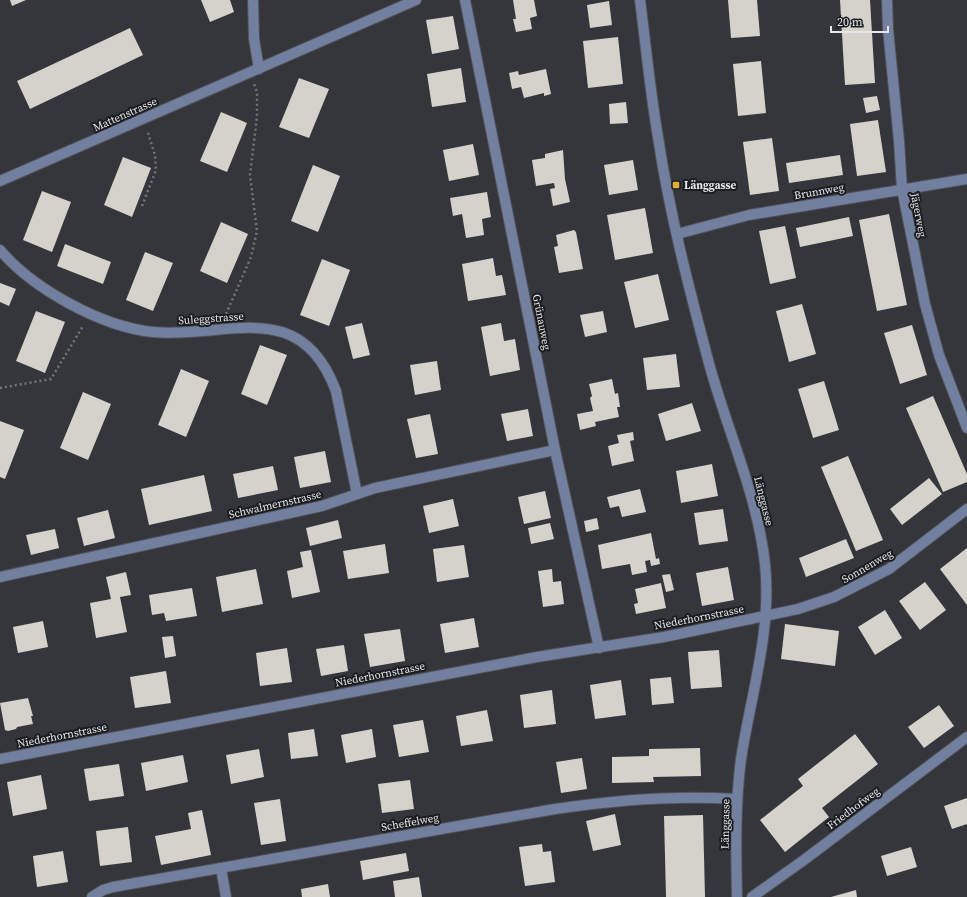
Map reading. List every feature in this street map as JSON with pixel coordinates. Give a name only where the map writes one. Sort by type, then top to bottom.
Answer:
[{"type":"street","points":[[253,0],[255,71]]},
{"type":"street","name":"Mattenstrasse","points":[[0,181],[416,0]]},
{"type":"street","name":"Grünauweg","points":[[465,0],[555,450],[599,648]]},
{"type":"street","name":"Länggasse","points":[[640,0],[657,135],[677,234],[708,361],[754,506],[765,565],[766,616],[760,665],[741,759],[736,799],[737,897]]},
{"type":"street","name":"Jägerweg","points":[[887,0],[888,30],[899,141],[902,189],[925,304],[937,347],[967,428]]},
{"type":"street","name":"Brunnweg","points":[[677,234],[749,215],[967,179]]},
{"type":"street","name":"Suleggstrasse","points":[[0,250],[18,270],[38,286],[90,313],[125,326],[152,332],[182,333],[239,326],[266,328],[288,335],[308,346],[320,359],[330,376],[336,391],[357,494]]},
{"type":"street","name":"Schwalmernstrasse","points":[[0,577],[322,506],[381,487],[555,450]]},
{"type":"street","name":"Sonnenweg","points":[[766,616],[798,609],[834,597],[861,585],[900,561],[967,509]]},
{"type":"street","name":"Niederhornstrasse","points":[[0,760],[356,691],[537,657],[664,637],[766,616]]},
{"type":"street","name":"Friedhofweg","points":[[752,897],[967,738]]},
{"type":"street","name":"Scheffelweg","points":[[92,897],[103,890],[221,868],[602,802],[671,797],[736,799]]},
{"type":"street","points":[[221,868],[226,897]]},
{"type":"path","points":[[220,329],[251,257],[257,231],[250,175],[257,117],[255,71]]},
{"type":"path","points":[[142,206],[156,170],[154,155],[144,119]]},
{"type":"path","points":[[0,388],[52,379],[90,313]]},
{"type":"building","points":[[10,0],[26,0],[12,6]]},
{"type":"building","points":[[201,0],[230,0],[234,12],[210,22]]},
{"type":"building","points":[[513,0],[534,0],[537,16],[530,18],[532,29],[516,32],[513,19],[516,19]]},
{"type":"building","points":[[728,0],[757,0],[760,36],[731,38]]},
{"type":"building","points":[[840,0],[870,0],[875,83],[845,85]]},
{"type":"building","points":[[609,1],[612,25],[590,28],[587,5]]},
{"type":"building","points":[[453,16],[459,49],[432,54],[426,20]]},
{"type":"building","points":[[130,28],[143,55],[30,109],[17,81]]},
{"type":"building","points":[[618,37],[623,84],[588,88],[583,41]]},
{"type":"building","points":[[761,61],[766,113],[738,116],[733,64]]},
{"type":"building","points":[[461,68],[466,102],[432,107],[427,74]]},
{"type":"building","points":[[546,69],[551,94],[544,96],[544,93],[524,98],[521,87],[512,89],[509,73],[518,71],[519,75]]},
{"type":"building","points":[[299,78],[329,89],[309,138],[279,127]]},
{"type":"building","points":[[877,96],[880,110],[866,113],[863,98]]},
{"type":"building","points":[[626,102],[628,123],[610,124],[609,104]]},
{"type":"building","points":[[221,112],[247,123],[227,172],[200,161]]},
{"type":"building","points":[[878,120],[886,172],[857,176],[850,124]]},
{"type":"building","points":[[772,138],[779,191],[750,195],[743,142]]},
{"type":"building","points":[[473,144],[479,175],[449,181],[443,150]]},
{"type":"building","points":[[563,150],[565,179],[570,202],[553,206],[550,189],[555,188],[554,183],[536,186],[532,160],[545,158],[545,154]]},
{"type":"building","points":[[840,155],[843,175],[789,183],[786,163]]},
{"type":"building","points":[[123,157],[151,168],[132,217],[104,205]]},
{"type":"building","points":[[633,160],[638,190],[609,195],[604,165]]},
{"type":"building","points":[[313,165],[340,176],[318,232],[291,221]]},
{"type":"building","points":[[42,191],[71,202],[52,252],[23,240]]},
{"type":"building","points":[[487,192],[491,217],[482,219],[484,235],[466,238],[462,214],[453,216],[450,198]]},
{"type":"building","points":[[645,208],[653,253],[615,260],[607,215]]},
{"type":"building","points":[[889,214],[907,305],[877,311],[859,220]]},
{"type":"building","points":[[849,217],[853,236],[800,247],[796,228]]},
{"type":"building","points":[[221,222],[248,234],[227,283],[200,271]]},
{"type":"building","points":[[785,226],[796,278],[770,284],[759,231]]},
{"type":"building","points":[[574,230],[576,232],[583,269],[559,273],[554,247],[558,246],[556,235]]},
{"type":"building","points":[[65,244],[111,262],[103,284],[57,266]]},
{"type":"building","points":[[145,252],[173,263],[153,311],[126,300]]},
{"type":"building","points":[[493,258],[496,276],[502,275],[506,295],[468,301],[462,264]]},
{"type":"building","points":[[322,259],[350,270],[329,326],[300,315]]},
{"type":"building","points":[[658,274],[669,320],[635,328],[624,282]]},
{"type":"building","points":[[0,283],[16,289],[9,306],[0,302]]},
{"type":"building","points":[[802,304],[816,354],[789,362],[776,311]]},
{"type":"building","points":[[36,311],[65,322],[45,373],[16,361]]},
{"type":"building","points":[[603,311],[607,332],[585,337],[580,315]]},
{"type":"building","points":[[362,323],[370,355],[353,359],[345,327]]},
{"type":"building","points":[[501,323],[504,341],[515,339],[520,370],[490,376],[481,327]]},
{"type":"building","points":[[912,325],[927,375],[900,384],[884,333]]},
{"type":"building","points":[[260,345],[287,355],[267,405],[241,394]]},
{"type":"building","points":[[676,354],[680,387],[647,390],[643,358]]},
{"type":"building","points":[[437,361],[441,390],[415,395],[410,365]]},
{"type":"building","points":[[181,369],[209,381],[186,437],[158,425]]},
{"type":"building","points":[[612,379],[615,394],[618,393],[620,407],[617,407],[619,417],[595,422],[596,426],[580,430],[577,414],[593,411],[590,398],[592,396],[589,384]]},
{"type":"building","points":[[824,381],[839,430],[813,438],[798,389]]},
{"type":"building","points":[[83,392],[111,404],[88,460],[60,448]]},
{"type":"building","points":[[933,396],[967,474],[967,482],[943,492],[906,408]]},
{"type":"building","points":[[692,403],[701,431],[666,441],[658,414]]},
{"type":"building","points":[[528,409],[533,436],[507,441],[501,414]]},
{"type":"building","points":[[430,414],[438,454],[416,458],[407,419]]},
{"type":"building","points":[[0,421],[24,430],[5,479],[0,477]]},
{"type":"building","points":[[633,432],[634,440],[630,441],[634,461],[612,466],[608,446],[619,443],[617,435]]},
{"type":"building","points":[[325,451],[331,482],[300,488],[294,457]]},
{"type":"building","points":[[848,456],[883,540],[856,551],[821,467]]},
{"type":"building","points":[[712,464],[718,496],[681,503],[676,471]]},
{"type":"building","points":[[273,466],[278,490],[238,498],[233,474]]},
{"type":"building","points":[[204,475],[212,511],[149,525],[141,489]]},
{"type":"building","points":[[929,478],[942,494],[902,525],[890,509]]},
{"type":"building","points":[[640,489],[646,512],[622,517],[619,506],[610,508],[607,497]]},
{"type":"building","points":[[545,491],[551,518],[524,524],[518,497]]},
{"type":"building","points":[[453,499],[459,526],[429,533],[423,506]]},
{"type":"building","points":[[723,509],[728,541],[699,545],[694,513]]},
{"type":"building","points":[[108,510],[115,538],[84,546],[77,518]]},
{"type":"building","points":[[597,518],[599,529],[586,532],[584,521]]},
{"type":"building","points":[[338,520],[342,538],[310,546],[306,528]]},
{"type":"building","points":[[550,523],[554,539],[531,544],[528,528]]},
{"type":"building","points":[[55,529],[59,548],[31,555],[26,535]]},
{"type":"building","points":[[651,533],[656,559],[659,558],[660,564],[651,566],[650,560],[645,561],[647,572],[632,575],[630,564],[602,569],[598,545]]},
{"type":"building","points":[[846,539],[854,558],[806,577],[799,558]]},
{"type":"building","points":[[385,544],[389,573],[348,579],[343,551]]},
{"type":"building","points":[[464,545],[469,577],[437,582],[433,549]]},
{"type":"building","points":[[967,548],[967,605],[940,569]]},
{"type":"building","points":[[311,550],[320,592],[292,598],[287,571],[303,567],[300,552]]},
{"type":"building","points":[[728,567],[734,600],[702,606],[696,573]]},
{"type":"building","points":[[256,569],[263,604],[222,612],[216,577]]},
{"type":"building","points":[[552,569],[553,582],[561,581],[564,604],[543,607],[538,571]]},
{"type":"building","points":[[126,572],[131,595],[120,597],[127,632],[96,638],[90,603],[111,599],[106,577]]},
{"type":"building","points":[[670,574],[674,590],[666,592],[662,575]]},
{"type":"building","points":[[925,582],[946,610],[920,630],[899,601]]},
{"type":"building","points":[[661,583],[666,608],[636,614],[634,604],[638,603],[635,589]]},
{"type":"building","points":[[192,588],[197,616],[166,621],[164,613],[152,615],[149,595]]},
{"type":"building","points":[[885,610],[902,638],[875,655],[858,627]]},
{"type":"building","points":[[474,618],[479,647],[445,653],[440,624]]},
{"type":"building","points":[[43,621],[48,647],[18,653],[13,627]]},
{"type":"building","points":[[785,624],[839,631],[835,666],[781,659]]},
{"type":"building","points":[[400,629],[405,661],[370,667],[364,634]]},
{"type":"building","points":[[173,636],[176,656],[165,658],[162,637]]},
{"type":"building","points":[[344,645],[348,671],[321,676],[316,649]]},
{"type":"building","points":[[287,648],[292,682],[260,686],[256,653]]},
{"type":"building","points":[[719,650],[722,687],[691,689],[688,652]]},
{"type":"building","points":[[166,671],[171,703],[135,708],[130,677]]},
{"type":"building","points":[[671,677],[674,703],[652,705],[650,679]]},
{"type":"building","points":[[621,680],[626,715],[595,719],[590,685]]},
{"type":"building","points":[[552,690],[556,724],[524,728],[520,695]]},
{"type":"building","points":[[28,698],[33,716],[31,716],[33,724],[17,727],[16,729],[8,731],[5,730],[0,703]]},
{"type":"building","points":[[939,705],[954,726],[924,748],[908,727]]},
{"type":"building","points":[[487,710],[493,741],[461,746],[456,716]]},
{"type":"building","points":[[423,720],[429,752],[399,757],[393,725]]},
{"type":"building","points":[[314,729],[318,756],[291,759],[288,733]]},
{"type":"building","points":[[372,729],[376,757],[346,763],[341,735]]},
{"type":"building","points":[[855,734],[878,764],[822,808],[829,817],[785,852],[760,820],[803,786],[798,779]]},
{"type":"building","points":[[700,748],[701,776],[653,777],[654,782],[612,783],[612,757],[649,756],[649,749]]},
{"type":"building","points":[[259,749],[264,777],[231,784],[226,755]]},
{"type":"building","points":[[183,755],[188,782],[146,791],[141,763]]},
{"type":"building","points":[[582,758],[587,789],[561,793],[556,762]]},
{"type":"building","points":[[119,764],[124,796],[89,801],[84,769]]},
{"type":"building","points":[[41,775],[47,809],[13,816],[7,782]]},
{"type":"building","points":[[410,780],[414,809],[382,813],[378,784]]},
{"type":"building","points":[[967,798],[967,824],[952,829],[944,806]]},
{"type":"building","points":[[280,799],[286,841],[261,845],[254,803]]},
{"type":"building","points":[[202,810],[211,855],[161,865],[155,836],[191,829],[188,813]]},
{"type":"building","points":[[615,814],[621,845],[593,851],[586,821]]},
{"type":"building","points":[[703,815],[705,897],[666,897],[664,816]]},
{"type":"building","points":[[128,827],[132,862],[100,866],[96,831]]},
{"type":"building","points":[[542,844],[543,852],[551,851],[555,882],[525,886],[519,847]]},
{"type":"building","points":[[911,847],[917,867],[887,876],[881,856]]},
{"type":"building","points":[[63,851],[68,882],[37,887],[33,856]]},
{"type":"building","points":[[406,853],[409,871],[363,880],[360,861]]},
{"type":"building","points":[[419,877],[422,897],[395,897],[393,881]]},
{"type":"building","points":[[328,884],[330,897],[302,897],[301,889]]},
{"type":"building","points":[[856,890],[857,897],[831,897]]},
{"type":"place","name":"Länggasse","points":[[676,185]]}]
